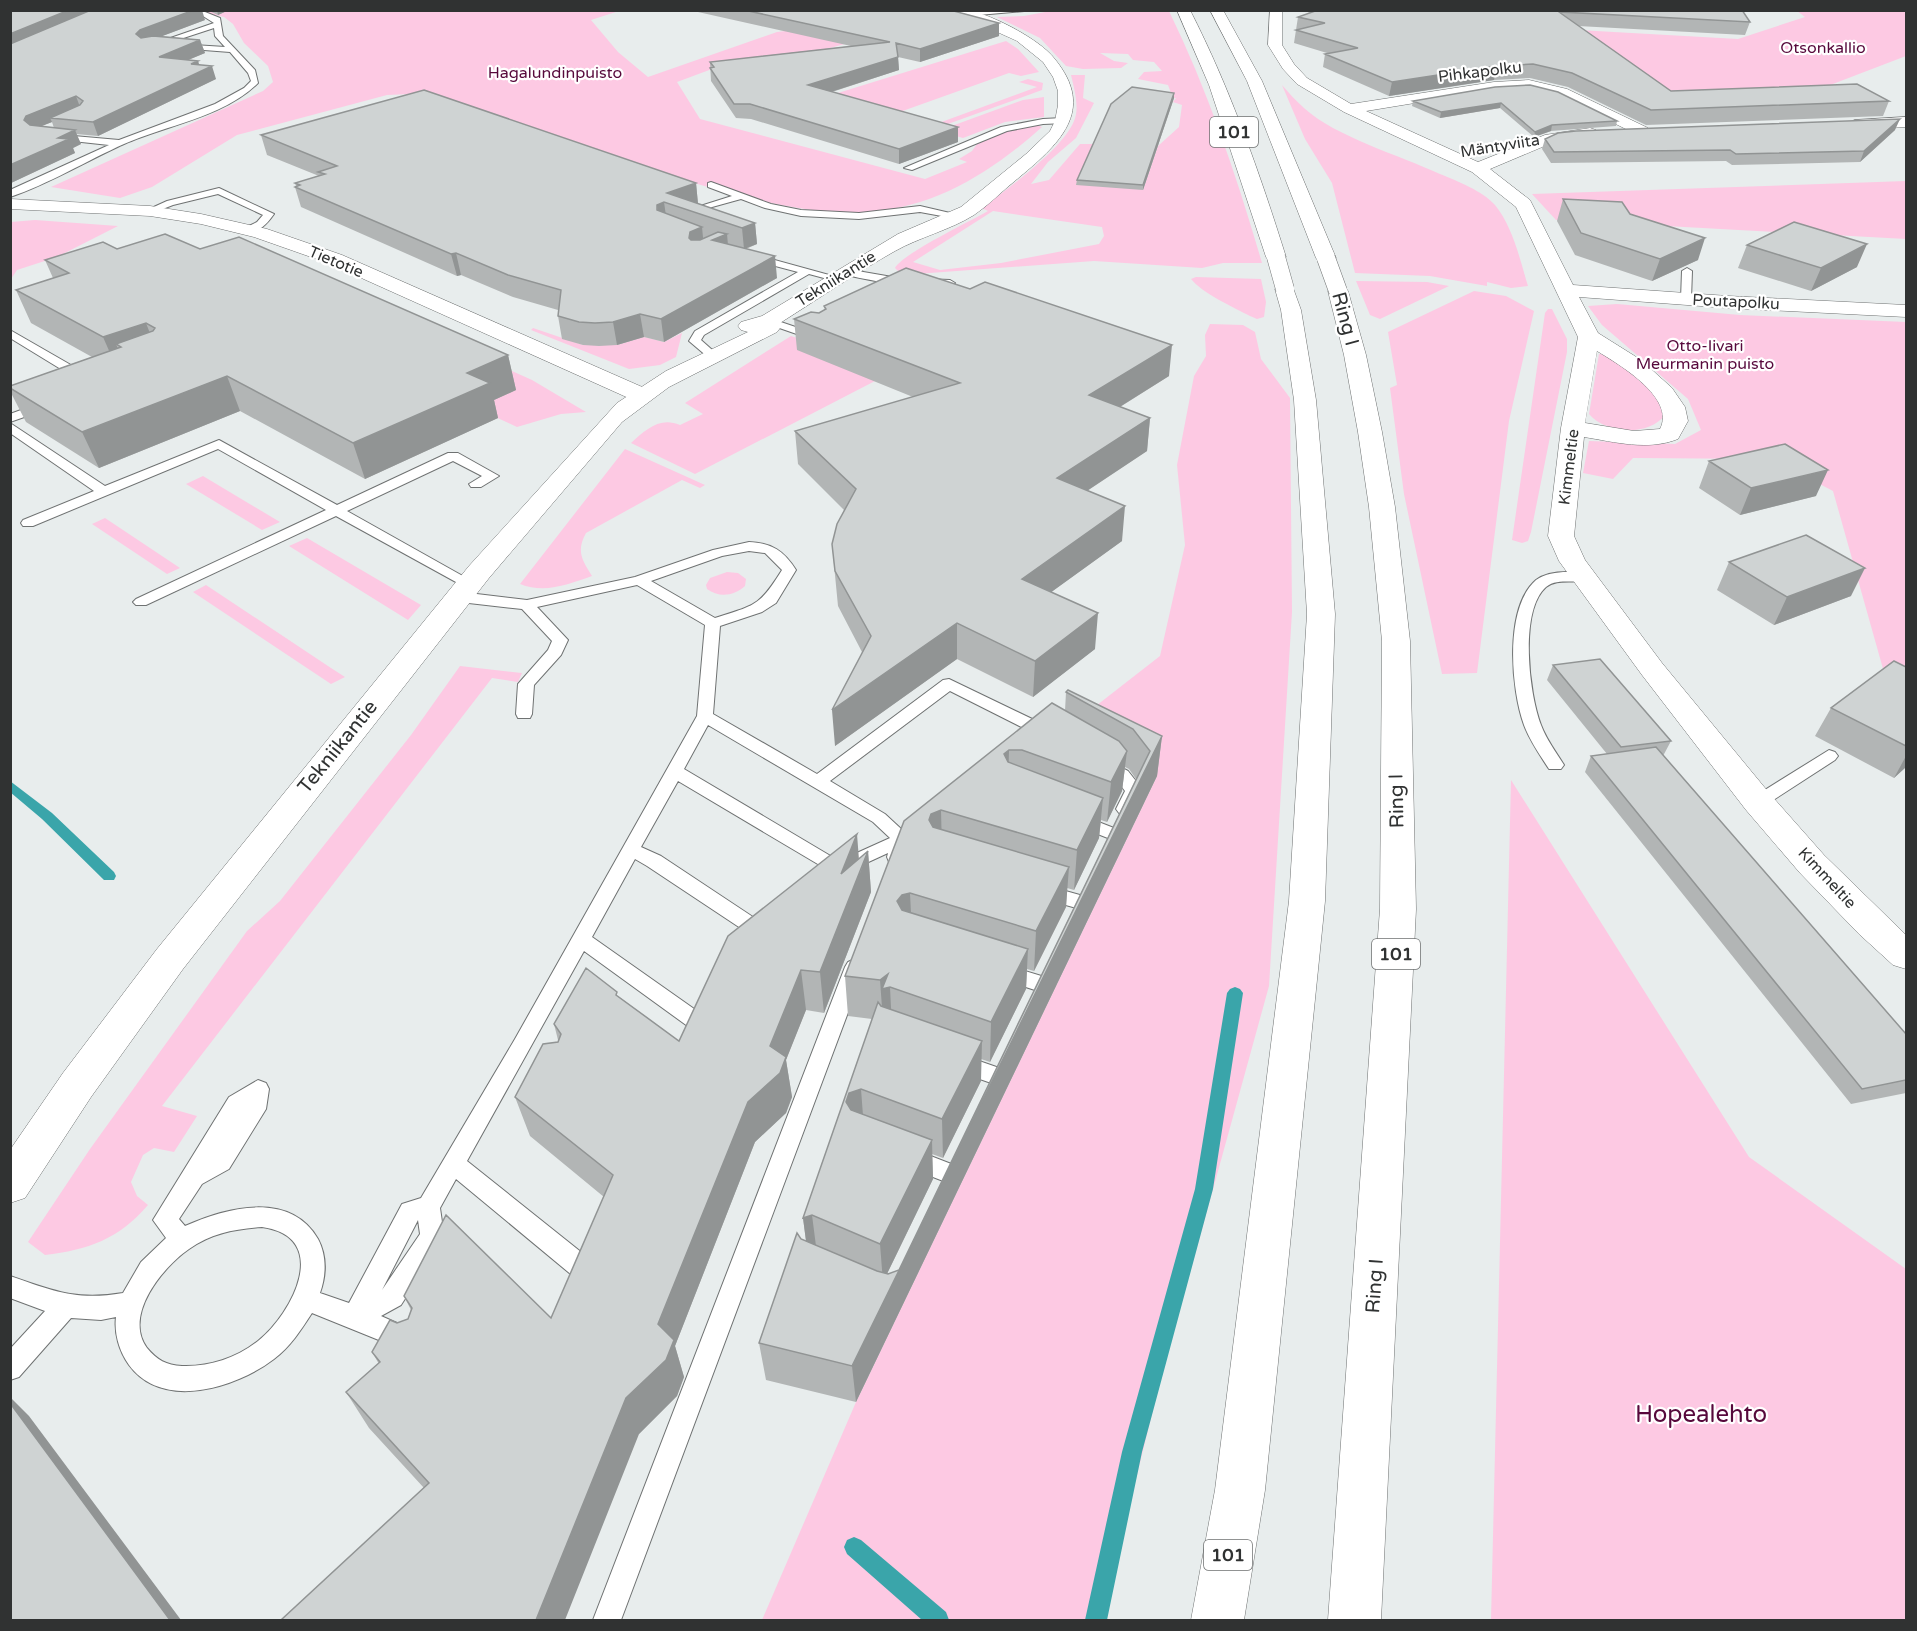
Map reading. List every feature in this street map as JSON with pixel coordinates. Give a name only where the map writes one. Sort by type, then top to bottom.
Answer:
[{"type":"main road","name":"101","points":[[1183,10],[1196,33],[1215,81],[1266,220],[1291,310],[1305,400],[1321,614],[1307,901],[1240,1490],[1217,1620]]},
{"type":"main road","name":"Ring I","points":[[1216,10],[1231,32],[1254,81],[1311,214],[1332,275],[1355,355],[1382,507],[1396,653],[1398,909],[1355,1620]]},
{"type":"main road","points":[[1276,10],[1275,45],[1288,66],[1302,81],[1348,109],[1450,154],[1478,155],[1524,204],[1589,337],[1612,349],[1657,386],[1675,406],[1678,422],[1670,434],[1648,438],[1573,428]]},
{"type":"main road","points":[[961,12],[1022,38],[1048,59],[1060,77],[1065,91],[1066,105],[1063,121]]},
{"type":"main road","name":"Pihkapolku","points":[[1348,109],[1494,86],[1529,84],[1562,92],[1648,131]]},
{"type":"main road","name":"Tekniikantie","points":[[10,1185],[77,1085],[170,959],[465,591],[614,417],[628,403],[641,395],[713,356],[757,337],[770,328],[769,321],[841,275],[905,238],[958,216],[980,201],[1048,143],[1063,121]]},
{"type":"main road","points":[[1840,126],[1906,122]]},
{"type":"main road","name":"Mäntyviita","points":[[1478,155],[1551,138],[1648,131]]},
{"type":"main road","name":"Tekniikantie","points":[[905,238],[938,212],[1005,178]]},
{"type":"main road","name":"Tietotie","points":[[10,204],[150,212],[249,230],[335,259],[641,395]]},
{"type":"main road","name":"Poutapolku","points":[[1566,290],[1906,311]]},
{"type":"main road","name":"Kimmeltie","points":[[1589,337],[1573,428],[1561,536],[1572,561],[1758,802],[1812,864],[1872,926],[1906,955]]},
{"type":"lane","points":[[10,194],[120,143],[229,100],[250,89],[255,81],[252,72],[229,50],[219,36],[218,24],[213,18],[185,10]]},
{"type":"lane","points":[[961,12],[1032,10]]},
{"type":"lane","points":[[148,47],[218,24]]},
{"type":"lane","points":[[159,45],[229,50]]},
{"type":"lane","points":[[909,168],[1018,124],[1048,120],[1063,121]]},
{"type":"lane","points":[[49,131],[120,143]]},
{"type":"lane","points":[[711,185],[739,196],[801,213],[834,216],[873,215],[920,209],[958,216]]},
{"type":"lane","points":[[150,212],[200,195],[225,192],[269,214],[261,224],[249,230]]},
{"type":"lane","points":[[697,210],[739,196]]},
{"type":"lane","points":[[741,253],[807,271],[893,282],[950,283]]},
{"type":"lane","points":[[713,356],[695,341],[699,333],[807,271]]},
{"type":"lane","points":[[1686,299],[1687,271]]},
{"type":"lane","points":[[769,321],[820,339]]},
{"type":"lane","points":[[10,333],[96,385],[86,389]]},
{"type":"lane","points":[[10,418],[55,401]]},
{"type":"lane","points":[[10,427],[105,492]]},
{"type":"lane","points":[[28,524],[219,444],[336,510],[465,591],[527,605],[639,579],[737,548],[760,547],[773,551],[782,558],[789,570],[771,600],[757,609],[713,623],[639,579]]},
{"type":"lane","points":[[141,602],[453,456],[492,476],[476,484]]},
{"type":"lane","points":[[1554,765],[1532,726],[1522,684],[1524,611],[1540,584],[1558,576],[1582,576]]},
{"type":"lane","points":[[524,714],[526,684],[555,652],[560,640],[527,605]]},
{"type":"lane","points":[[355,1317],[392,1297],[432,1236],[428,1207],[453,1163],[530,1051],[580,938],[705,716],[713,623]]},
{"type":"lane","points":[[817,782],[949,684],[1066,743]]},
{"type":"lane","points":[[705,716],[879,818],[903,840]]},
{"type":"lane","points":[[1085,754],[1122,775],[1134,790],[1104,853]]},
{"type":"lane","points":[[1758,802],[1829,756]]},
{"type":"lane","points":[[676,771],[838,869],[903,840]]},
{"type":"lane","points":[[1058,813],[1113,834]]},
{"type":"lane","points":[[890,873],[903,840]]},
{"type":"lane","points":[[631,850],[654,861],[765,934]]},
{"type":"lane","points":[[1070,923],[1089,883]]},
{"type":"lane","points":[[1026,886],[1080,902]]},
{"type":"lane","points":[[580,938],[699,1024]]},
{"type":"lane","points":[[607,1620],[861,951]]},
{"type":"lane","points":[[1031,1005],[1050,964]]},
{"type":"lane","points":[[987,967],[1041,984]]},
{"type":"lane","points":[[987,1098],[1007,1056]]},
{"type":"lane","points":[[944,1057],[997,1076]]},
{"type":"lane","points":[[885,1149],[951,1174]]},
{"type":"lane","points":[[941,1194],[961,1152]]},
{"type":"lane","points":[[453,1163],[582,1268]]},
{"type":"lane","points":[[182,1240],[165,1220],[194,1177]]},
{"type":"lane","points":[[262,1216],[285,1222],[302,1235],[312,1253],[314,1275],[307,1300],[290,1326],[267,1350],[236,1368],[205,1378],[175,1378],[149,1370],[133,1353],[127,1329],[131,1303],[142,1280],[154,1265],[182,1240],[208,1226],[236,1218],[262,1216]]},
{"type":"lane","points":[[10,1287],[65,1306],[101,1308],[131,1303]]},
{"type":"lane","points":[[307,1300],[398,1334],[417,1347]]},
{"type":"lane","points":[[10,1368],[65,1306]]},
{"type":"green space","points":[[1056,10],[1169,11],[1221,135],[1262,263],[1223,263],[1202,268],[1094,261],[916,274],[899,272],[895,268],[922,247],[988,211],[982,208],[1033,168],[1058,144],[1068,132],[1076,116],[1076,98],[1071,75],[1085,75],[1083,98],[1094,103],[1076,138],[1048,162],[1031,184],[1049,180],[1080,144],[1095,144],[1143,190],[1158,146],[1179,127],[1182,105],[1173,102],[1176,98],[1167,97],[1171,93],[1168,85],[1138,79],[1144,72],[1162,71],[1154,62],[1133,60],[1128,54],[1100,53],[1114,61],[1128,63],[1121,68],[1083,69],[1066,66],[1040,38],[997,17],[1024,16]],"holes":[[[993,211],[1102,227],[1104,236],[1099,244],[1001,263],[940,270],[913,262]]]},
{"type":"green space","name":"Otsonkallio","points":[[1457,10],[1525,27],[1738,39],[1805,17],[1797,11],[1906,11],[1906,56],[1825,87],[1660,96]]},
{"type":"green space","name":"Hagalundinpuisto","points":[[197,11],[619,11],[591,20],[618,52],[648,77],[777,32],[794,30],[866,38],[755,69],[712,69],[677,82],[700,119],[925,179],[967,162],[959,159],[972,151],[977,144],[1022,125],[1035,124],[1042,127],[984,172],[941,195],[894,209],[869,212],[810,210],[748,198],[657,172],[412,94],[387,95],[237,135],[152,187],[120,198],[51,187],[263,91],[273,82],[268,66],[244,43],[233,24],[224,17]]},
{"type":"green space","points":[[1006,41],[1018,49],[1039,72],[1021,76],[1009,73],[897,113],[825,97]]},
{"type":"green space","points":[[1028,79],[1043,83],[1042,90],[934,129],[936,124],[1037,87],[1019,82]]},
{"type":"green space","points":[[1282,85],[1304,108],[1333,128],[1462,183],[1490,200],[1507,223],[1528,286],[1511,288],[1487,282],[1487,286],[1430,276],[1355,273],[1332,183],[1305,139]]},
{"type":"green space","points":[[1044,97],[1044,117],[1005,122],[963,138],[938,131],[1023,100]]},
{"type":"green space","points":[[1906,181],[1906,239],[1556,220],[1532,194]]},
{"type":"green space","points":[[35,220],[118,226],[57,257],[17,270],[11,279],[11,222]]},
{"type":"green space","points":[[1196,277],[1261,279],[1266,302],[1264,317],[1257,319],[1218,299],[1191,279]]},
{"type":"green space","points":[[1356,281],[1427,282],[1449,286],[1380,319],[1370,315]]},
{"type":"green space","points":[[1474,291],[1506,296],[1534,311],[1509,421],[1477,673],[1442,674],[1404,494],[1390,388],[1397,385],[1388,332]]},
{"type":"green space","name":"Otto-Iivari Meurmanin puisto","points":[[1617,304],[1740,315],[1906,322],[1906,693],[1887,683],[1833,491],[1772,459],[1633,458],[1613,479],[1583,473],[1589,441],[1675,444],[1701,430],[1688,399],[1602,325],[1588,306]]},
{"type":"green space","points":[[1548,309],[1552,309],[1567,339],[1567,352],[1531,532],[1528,541],[1522,543],[1512,540],[1545,313]]},
{"type":"green space","points":[[1210,324],[1243,325],[1255,332],[1261,359],[1290,398],[1292,612],[1269,986],[1161,1378],[1101,1620],[762,1620],[856,1402],[1157,776],[1065,730],[1160,656],[1185,545],[1177,465],[1194,376],[1206,356],[1205,335]]},
{"type":"green space","points":[[533,328],[583,345],[617,345],[644,337],[664,342],[682,333],[676,357],[660,365],[629,369],[531,330]]},
{"type":"green space","points":[[791,336],[812,343],[875,381],[695,474],[631,443],[659,423],[680,425],[703,414],[685,403]]},
{"type":"green space","points":[[449,343],[532,380],[586,412],[561,414],[517,427],[476,408],[515,390]]},
{"type":"green space","points":[[1599,354],[1613,355],[1663,402],[1665,415],[1658,422],[1638,430],[1616,429],[1596,421],[1589,414]]},
{"type":"green space","points":[[625,449],[705,485],[700,488],[682,480],[586,533],[581,550],[585,565],[592,576],[566,585],[548,588],[520,584]]},
{"type":"green space","points":[[203,476],[280,522],[262,530],[186,484]]},
{"type":"green space","points":[[105,518],[180,568],[167,574],[92,524]]},
{"type":"green space","points":[[307,538],[421,605],[408,620],[289,546]]},
{"type":"green space","points":[[727,572],[738,573],[746,579],[745,586],[726,595],[716,594],[707,589],[706,585],[710,578]]},
{"type":"green space","points":[[206,585],[345,677],[331,684],[193,592]]},
{"type":"green space","points":[[460,666],[522,673],[518,682],[492,678],[162,1106],[197,1116],[174,1152],[154,1148],[143,1155],[131,1182],[137,1196],[148,1205],[126,1226],[102,1241],[75,1250],[45,1255],[28,1242],[90,1149],[247,931],[280,901],[411,735]]},
{"type":"green space","name":"Hopealehto","points":[[1511,780],[1749,1157],[1906,1269],[1906,1620],[1491,1620]]},
{"type":"building","points":[[10,10],[69,10],[10,34]]},
{"type":"building","points":[[91,10],[194,10],[140,30],[136,34],[141,38],[153,36],[200,40],[159,57],[198,61],[191,64],[212,66],[93,122],[50,118],[80,105],[83,101],[76,96],[26,116],[24,120],[30,125],[75,130],[58,138],[69,139],[10,165],[10,44]]},
{"type":"building","points":[[744,10],[950,10],[999,23],[920,49],[896,43],[898,57],[808,85],[958,127],[899,149],[750,104],[734,104],[710,68],[714,67],[710,62],[890,42]]},
{"type":"building","points":[[1318,10],[1742,10],[1750,22],[1559,12],[1671,91],[1857,84],[1889,101],[1651,110],[1572,73],[1533,64],[1497,66],[1392,82],[1325,54],[1358,48],[1296,30],[1325,23],[1298,17]]},
{"type":"building","points":[[1530,85],[1558,92],[1617,121],[1552,125],[1535,132],[1501,103],[1441,112],[1413,101],[1495,87]]},
{"type":"building","points":[[1132,87],[1174,93],[1143,185],[1077,180],[1111,104]]},
{"type":"building","points":[[424,90],[696,183],[667,193],[755,223],[742,228],[664,202],[657,205],[657,210],[702,227],[690,232],[691,240],[700,240],[718,232],[727,234],[712,240],[775,256],[661,319],[640,314],[613,322],[579,322],[558,316],[561,290],[508,275],[456,253],[451,254],[295,187],[300,185],[295,183],[325,174],[318,172],[337,166],[261,135]]},
{"type":"building","points":[[1900,119],[1864,151],[1736,154],[1730,150],[1554,152],[1545,139],[1558,133],[1576,131]]},
{"type":"building","points":[[1563,199],[1622,202],[1630,214],[1705,238],[1660,259],[1581,233]]},
{"type":"building","points":[[1794,222],[1867,244],[1821,268],[1747,245]]},
{"type":"building","points":[[165,234],[200,249],[239,237],[508,355],[467,373],[490,383],[353,443],[227,376],[82,432],[10,388],[10,386],[121,347],[116,344],[153,331],[155,328],[146,323],[103,337],[16,290],[69,273],[45,260],[103,242],[117,249]]},
{"type":"building","points":[[906,268],[970,289],[985,282],[1172,345],[1089,395],[1150,418],[1057,478],[1125,506],[1022,579],[1098,613],[1035,661],[957,623],[832,710],[871,636],[835,571],[832,544],[837,524],[856,489],[795,431],[960,383],[794,319],[811,312],[819,313],[826,309],[824,306]]},
{"type":"building","points":[[1785,444],[1828,470],[1751,488],[1709,461]]},
{"type":"building","points":[[1806,535],[1865,568],[1787,597],[1729,562]]},
{"type":"building","points":[[1600,659],[1671,741],[1621,747],[1553,665]]},
{"type":"building","points":[[1894,661],[1906,667],[1906,746],[1831,708]]},
{"type":"building","points":[[1068,690],[1162,736],[852,1366],[759,1343],[797,1233],[801,1239],[877,1271],[888,1274],[899,1270],[1150,751],[1133,729],[1066,692]]},
{"type":"building","points":[[1052,703],[1119,741],[1127,751],[1111,782],[1022,750],[1009,750],[1004,754],[1008,762],[1103,798],[1077,850],[941,810],[931,814],[929,820],[933,827],[1069,867],[1036,931],[910,893],[902,895],[897,901],[902,910],[1028,949],[991,1022],[890,987],[882,989],[888,974],[880,980],[845,976],[904,821]]},
{"type":"building","points":[[1656,747],[1906,1034],[1906,1080],[1862,1089],[1591,756]]},
{"type":"building","points":[[857,834],[841,874],[868,851],[820,972],[801,970],[770,1046],[786,1057],[780,1073],[748,1102],[658,1324],[674,1340],[666,1360],[626,1398],[536,1620],[281,1620],[429,1483],[346,1392],[380,1362],[372,1352],[390,1320],[397,1323],[408,1319],[412,1308],[404,1296],[446,1215],[551,1318],[613,1175],[515,1097],[543,1044],[558,1042],[561,1034],[554,1024],[586,968],[617,992],[616,995],[679,1041],[728,936]]},
{"type":"building","points":[[878,1002],[881,1006],[982,1041],[942,1119],[861,1089],[849,1093],[846,1102],[851,1110],[932,1140],[880,1244],[812,1215],[803,1218]]},
{"type":"building","points":[[10,1403],[170,1620],[10,1620]]},
{"type":"waterway","points":[[10,785],[47,816],[109,876]]},
{"type":"waterway","points":[[1096,1620],[1132,1452],[1204,1189],[1235,993]]},
{"type":"waterway","points":[[854,1547],[938,1620]]}]
